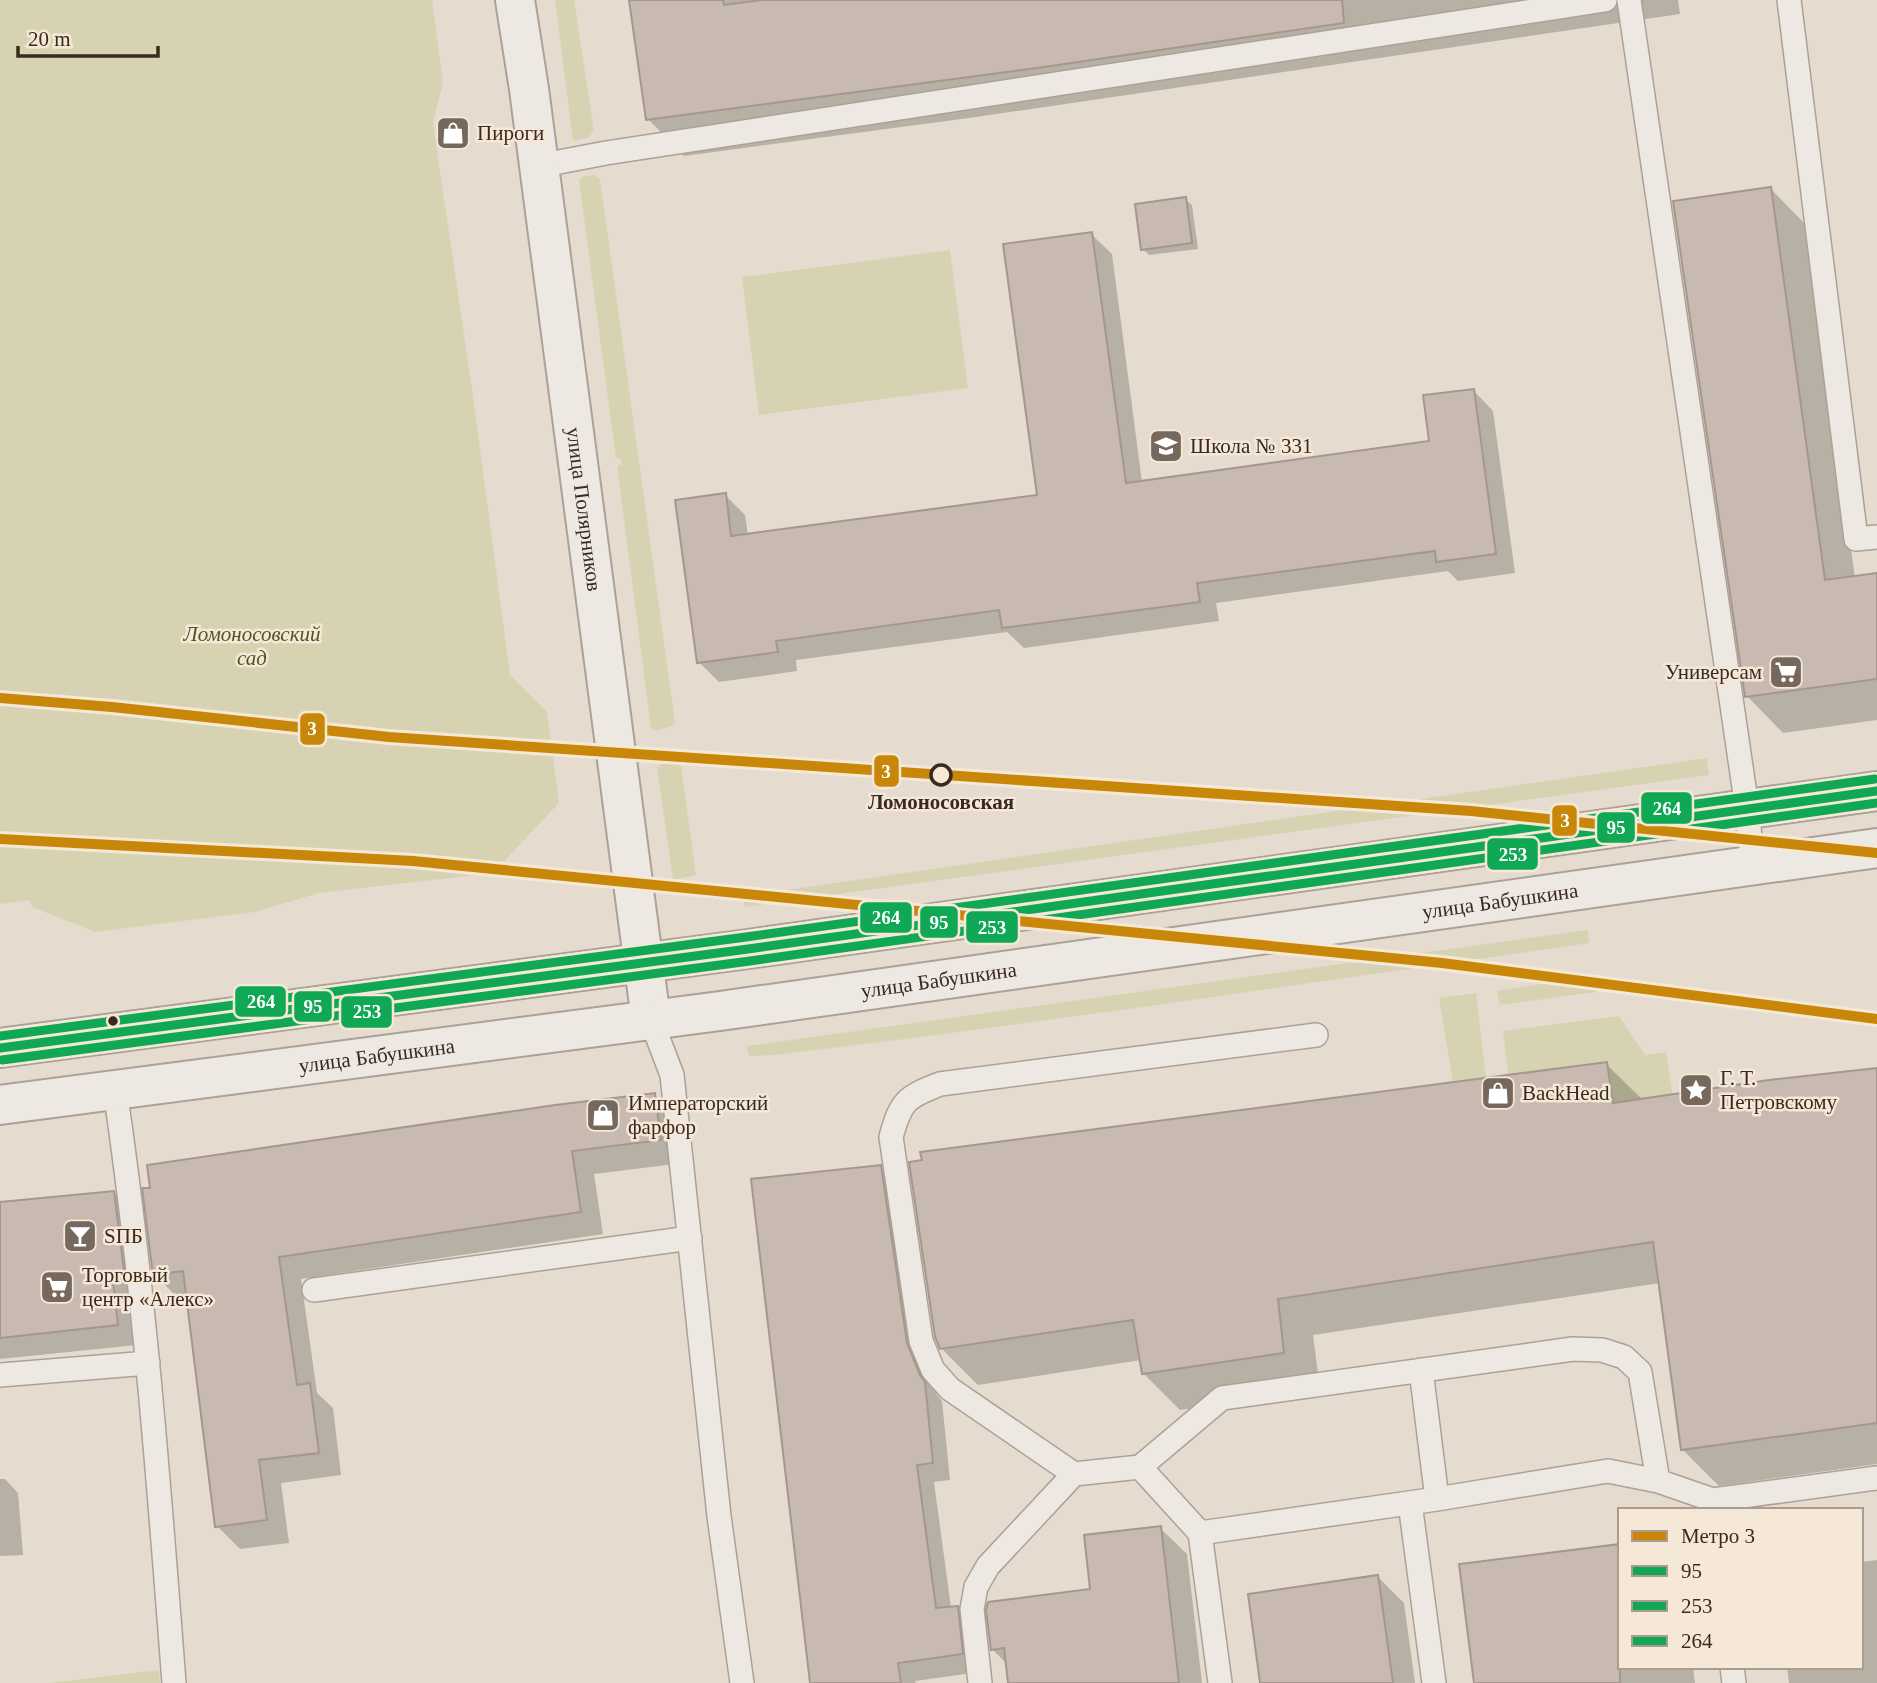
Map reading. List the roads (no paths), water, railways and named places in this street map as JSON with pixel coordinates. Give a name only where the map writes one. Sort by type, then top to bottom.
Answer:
[{"type":"street","name":"улица Полярников","points":[[515,0],[529,89],[651,1020]]},
{"type":"street","points":[[0,1048],[1877,791]]},
{"type":"street","name":"улица Бабушкина","points":[[0,1105],[651,1020],[1877,848]]},
{"type":"lane","points":[[538,166],[606,153],[1605,0]]},
{"type":"lane","points":[[1629,0],[1747,808],[1753,865]]},
{"type":"lane","points":[[1789,0],[1856,539],[1877,537]]},
{"type":"lane","points":[[651,1020],[672,1075],[719,1516],[742,1683]]},
{"type":"lane","points":[[1316,1035],[940,1084],[914,1094],[898,1110],[891,1137],[921,1341],[933,1370],[950,1389],[1074,1474],[1140,1467],[1222,1398],[1573,1349],[1602,1350],[1624,1357],[1640,1372],[1658,1481]]},
{"type":"lane","points":[[115,1090],[152,1398],[174,1683]]},
{"type":"lane","points":[[314,1290],[690,1238]]},
{"type":"lane","points":[[0,1376],[148,1363]]},
{"type":"lane","points":[[1421,1370],[1437,1499]]},
{"type":"lane","points":[[1140,1467],[1200,1533],[1220,1683]]},
{"type":"lane","points":[[1200,1533],[1608,1471],[1658,1481],[1713,1505],[1877,1478]]},
{"type":"lane","points":[[981,1683],[972,1609],[976,1587],[988,1566],[1074,1474]]},
{"type":"lane","points":[[1410,1503],[1434,1683]]},
{"type":"metro line","name":"3","points":[[0,698],[112,707],[389,737],[1471,811],[1877,853]]},
{"type":"metro line","name":"3","points":[[0,839],[413,861],[1442,963],[1877,1019]]},
{"type":"place","name":"Пироги","points":[[453,133]]},
{"type":"place","name":"Школа № 331","points":[[1166,446]]},
{"type":"place","name":"Универсам","points":[[1786,672]]},
{"type":"place","name":"Ломоносовская","points":[[941,775]]},
{"type":"place","name":"Г. Т. Петровскому","points":[[1696,1090]]},
{"type":"place","name":"BackHead","points":[[1498,1093]]},
{"type":"place","name":"Императорский фарфор","points":[[603,1115]]},
{"type":"place","name":"SПБ","points":[[80,1236]]},
{"type":"place","name":"Торговый центр «Алекс»","points":[[57,1287]]},
{"type":"park label","name":"Ломоносовский сад","points":[[252,646]]}]
